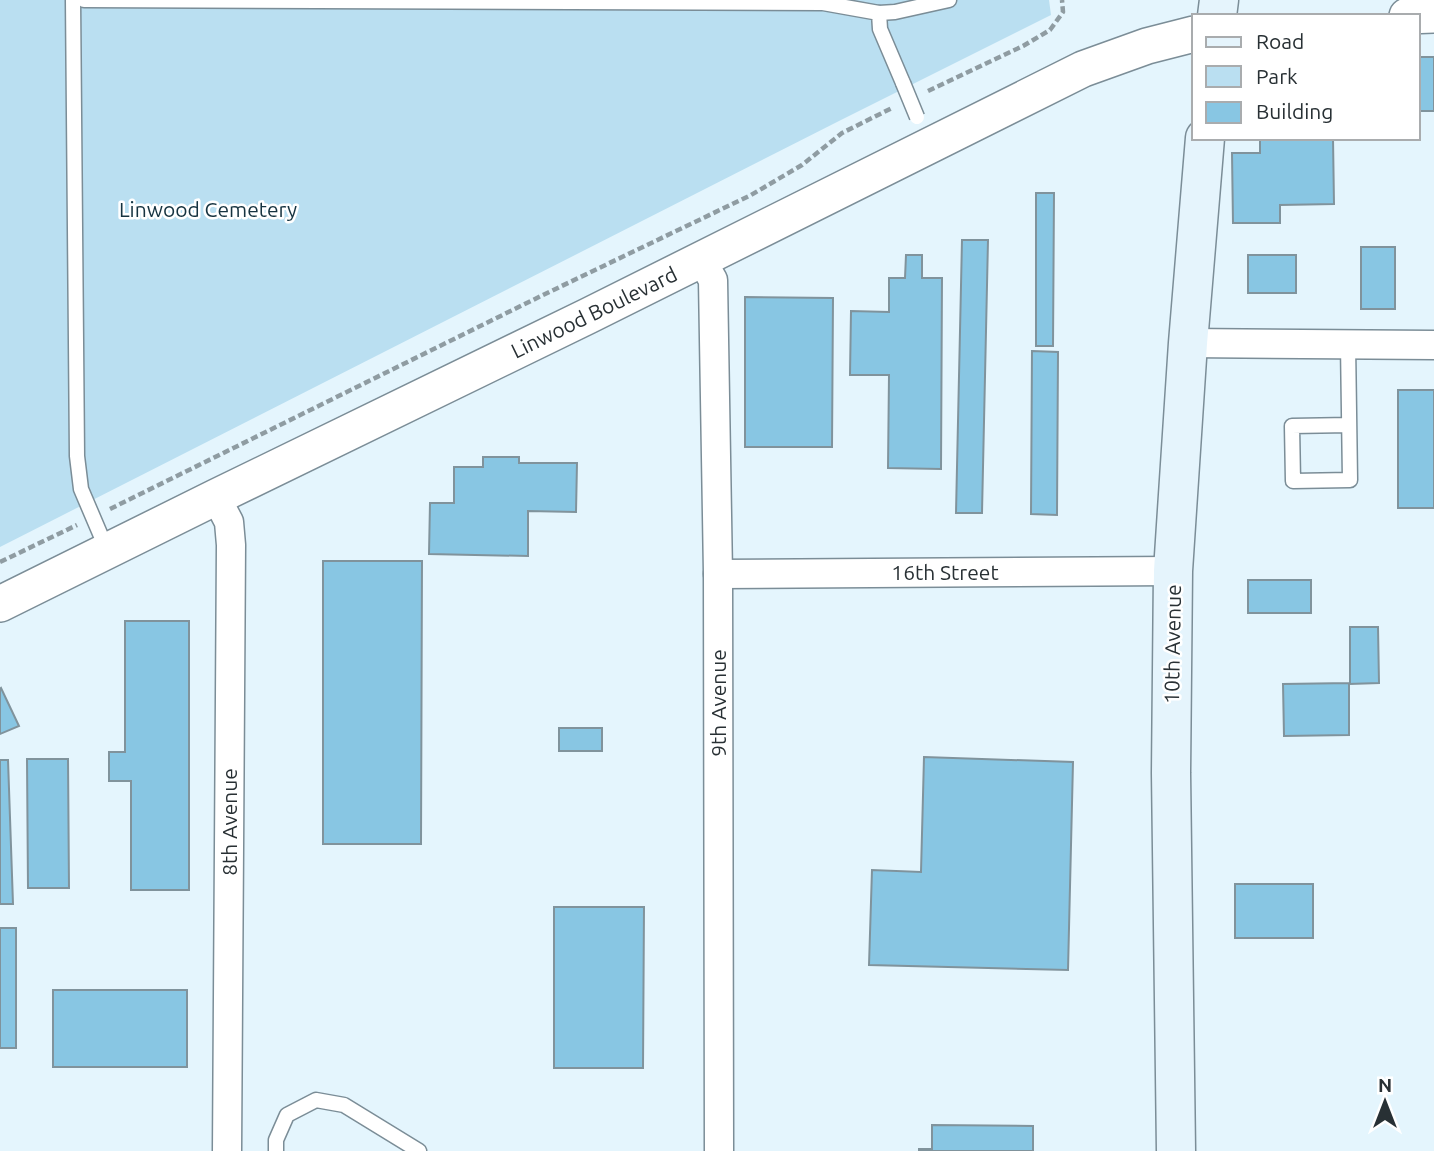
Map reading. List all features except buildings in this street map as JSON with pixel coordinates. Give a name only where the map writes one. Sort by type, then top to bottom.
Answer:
[{"type":"main road","name":"10th Avenue","points":[[1176,1151],[1171,786],[1173,571],[1205,140]]},
{"type":"street","name":"Linwood Boulevard","points":[[0,604],[701,259],[923,131],[1147,46],[1192,35]]},
{"type":"street","name":"9th Avenue","points":[[701,259],[713,280],[718,574],[719,1151]]},
{"type":"street","points":[[1188,343],[1434,345]]},
{"type":"street","name":"8th Avenue","points":[[216,497],[229,522],[231,545],[227,1151]]},
{"type":"street","name":"16th Street","points":[[718,574],[1173,571]]},
{"type":"lane","points":[[73,0],[77,456],[80,489],[107,551]]},
{"type":"lane","points":[[84,0],[823,3],[879,13],[949,0]]},
{"type":"lane","points":[[879,13],[880,29],[923,131]]},
{"type":"lane","points":[[1348,344],[1350,480],[1293,481],[1292,426],[1349,425]]},
{"type":"lane","points":[[276,1151],[276,1140],[286,1115],[316,1100],[344,1105],[419,1151]]},
{"type":"path","points":[[924,93],[1023,46],[1050,30],[1063,12],[1062,0]]},
{"type":"path","points":[[0,562],[751,195],[802,165],[842,132],[900,104]]},
{"type":"green space","name":"Linwood Cemetery","points":[[0,0],[1049,0],[1051,15],[0,547]]}]
